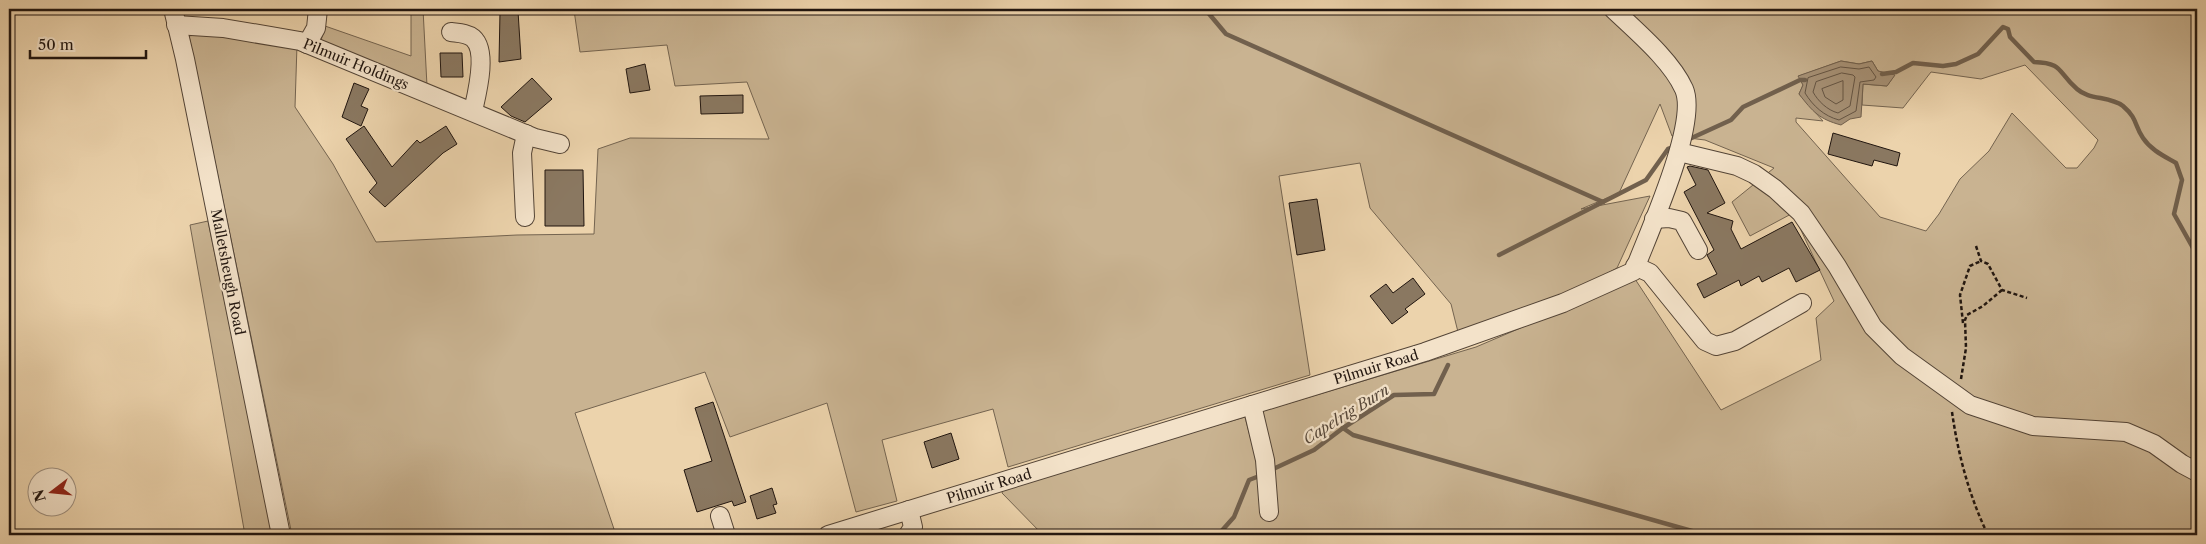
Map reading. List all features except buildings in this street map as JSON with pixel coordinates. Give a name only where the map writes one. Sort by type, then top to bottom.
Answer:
[{"type":"street","points":[[308,44],[316,28],[318,9]]},
{"type":"street","points":[[1613,9],[1654,48],[1684,88],[1688,103],[1679,152],[1635,266],[1650,273],[1705,341],[1716,346],[1735,341],[1802,304]]},
{"type":"street","name":"Pilmuir Holdings","points":[[174,17],[308,44],[473,110],[526,134],[560,144]]},
{"type":"street","name":"Malletsheugh Road","points":[[174,17],[185,59],[281,535]]},
{"type":"street","points":[[451,32],[461,33],[473,38],[481,49],[478,87],[473,110]]},
{"type":"street","points":[[526,134],[522,154],[526,217]]},
{"type":"street","points":[[1679,152],[1737,166],[1754,174],[1775,190],[1801,213],[1837,266],[1873,327],[1902,356],[1970,405],[2033,426],[2126,432],[2154,444],[2197,472]]},
{"type":"street","points":[[1654,218],[1670,218],[1682,221],[1698,250]]},
{"type":"street","name":"Pilmuir Road","points":[[828,535],[1425,352],[1562,303],[1634,271],[1635,266]]},
{"type":"street","points":[[1252,405],[1265,460],[1269,512]]},
{"type":"street","points":[[908,535],[913,527],[909,510]]},
{"type":"street","points":[[720,516],[726,535]]},
{"type":"path","points":[[1976,246],[1981,261]]},
{"type":"path","points":[[1963,323],[1960,295],[1970,266],[1981,261],[1988,264],[1996,274],[2002,290],[2027,298]]},
{"type":"shaded area","points":[[411,9],[423,9],[427,86],[320,44],[325,26],[411,56]]},
{"type":"shaded area","points":[[525,9],[2197,9],[2197,535],[1043,535],[1002,493],[1004,487],[1245,417],[1262,482],[1260,415],[1263,411],[1476,347],[1635,279],[1721,410],[1821,360],[1816,318],[1834,301],[1793,213],[1750,236],[1732,202],[1774,168],[1705,140],[1672,136],[1660,104],[1619,193],[1581,209],[1650,196],[1617,268],[1586,285],[1458,332],[1451,304],[1370,208],[1360,163],[1279,176],[1310,375],[1008,467],[993,409],[882,440],[897,501],[856,512],[827,403],[730,437],[705,372],[575,413],[616,535],[292,535],[189,36],[214,32],[297,45],[295,107],[333,164],[376,242],[517,235],[594,234],[598,149],[630,138],[769,139],[747,82],[675,86],[667,45],[580,52],[574,10],[526,12]],"holes":[[[1841,61],[1859,64],[1872,61],[1878,71],[1894,76],[1887,86],[1863,84],[1862,105],[1903,108],[1931,72],[1981,79],[2025,65],[2098,140],[2094,148],[2077,168],[2066,168],[2012,113],[1989,151],[1960,179],[1939,214],[1926,231],[1880,217],[1796,122],[1796,118],[1823,121],[1799,94],[1803,85],[1799,76]]]},
{"type":"shaded area","points":[[208,221],[273,535],[245,535],[190,225]]},
{"type":"water","points":[[1841,61],[1859,64],[1872,61],[1878,71],[1895,75],[1887,86],[1863,84],[1861,117],[1850,119],[1841,125],[1827,120],[1808,106],[1799,94],[1803,85],[1798,76]]},
{"type":"waterway","points":[[1205,9],[1226,34],[1603,202]]},
{"type":"waterway","points":[[1882,74],[1896,72],[1913,63],[1943,66],[1956,64],[1978,54],[2003,27],[2008,29],[2010,37],[2034,62],[2056,66],[2077,89],[2087,95],[2112,101],[2123,106],[2134,118],[2146,142],[2176,163],[2182,180],[2174,214],[2197,255]]},
{"type":"waterway","points":[[1685,141],[1731,120],[1743,107],[1800,80],[1805,80]]},
{"type":"waterway","points":[[1499,255],[1646,180],[1668,149],[1674,147]]},
{"type":"waterway","name":"Capelrig Burn","points":[[1271,470],[1314,450],[1343,428],[1394,395],[1434,394],[1448,365]]},
{"type":"waterway","points":[[1343,428],[1353,435],[1706,535]]},
{"type":"waterway","name":"Capelrig Burn","points":[[1218,535],[1234,517],[1249,480],[1262,475]]}]
